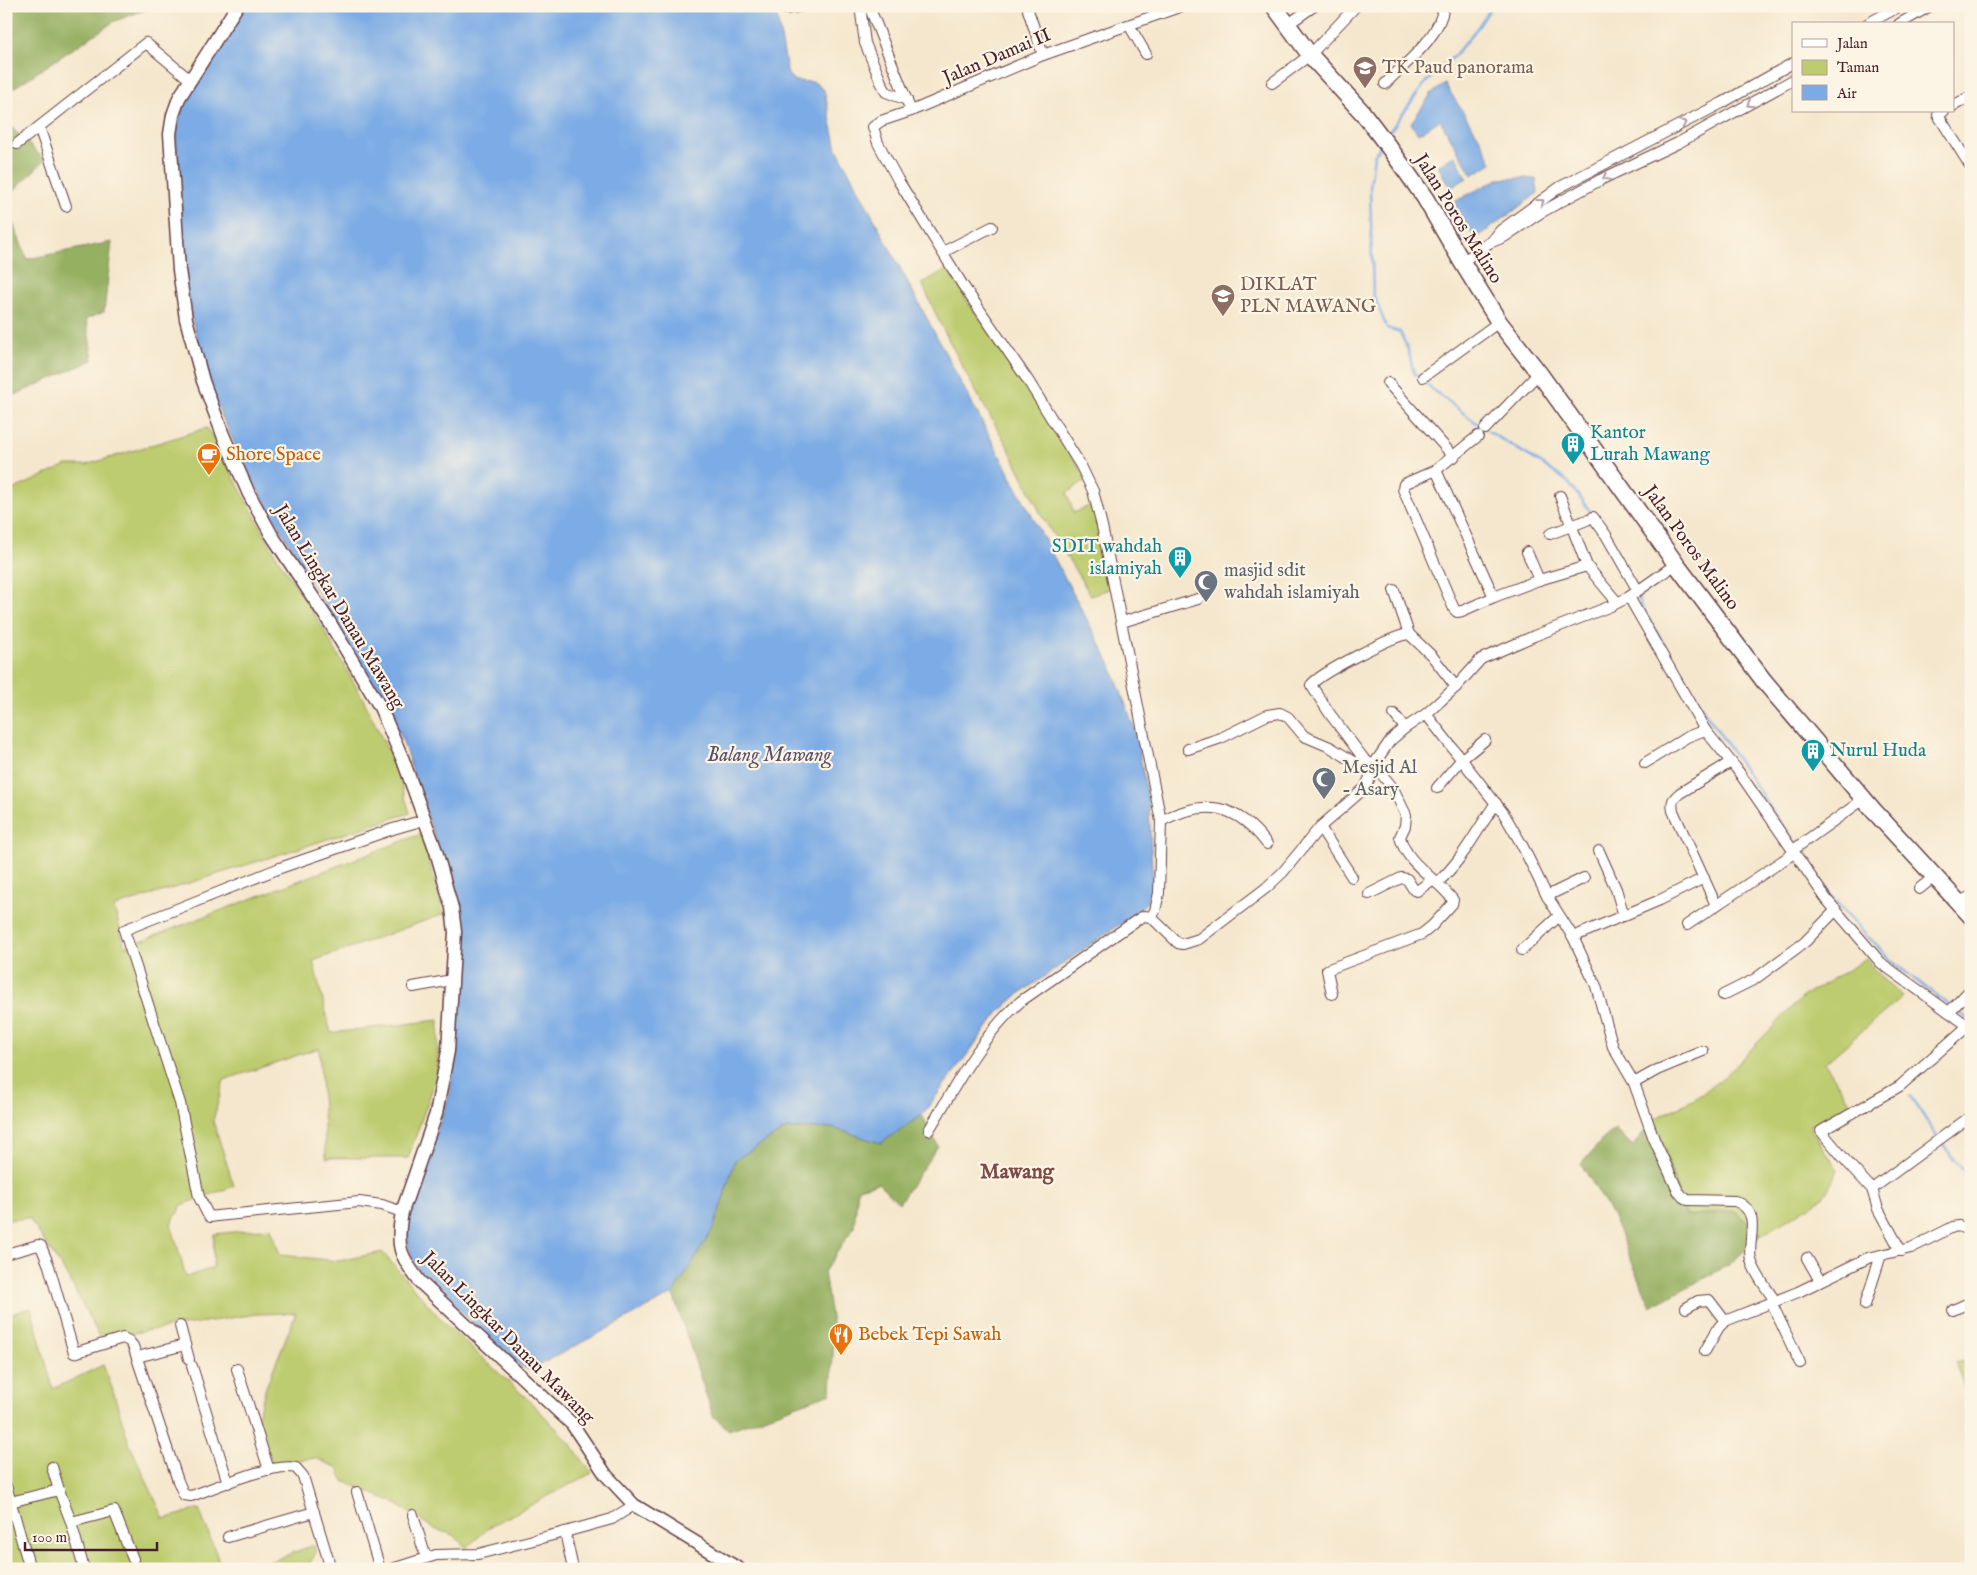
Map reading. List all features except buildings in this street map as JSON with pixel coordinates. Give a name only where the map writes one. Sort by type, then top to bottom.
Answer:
[{"type":"main road","name":"Jalan Poros Malino","points":[[1274,6],[1310,55],[1376,130],[1391,150],[1425,198],[1500,322],[1539,373],[1676,564],[1764,681],[1864,799],[1934,877],[1964,899],[1971,916]]},
{"type":"street","name":"Jalan Lingkar Danau Mawang","points":[[237,6],[189,79],[173,115],[170,134],[179,270],[186,319],[200,372],[223,435],[249,494],[380,707],[403,760],[436,852],[452,908],[455,932],[448,1051],[436,1114],[402,1212],[399,1228],[402,1257],[420,1282],[572,1424],[606,1475],[634,1505],[738,1569]]},
{"type":"street","points":[[788,9],[804,6]]},
{"type":"street","points":[[860,6],[865,43],[886,92],[907,100]]},
{"type":"street","points":[[869,6],[911,111]]},
{"type":"street","name":"Jalan Damai II","points":[[943,252],[898,180],[874,134],[873,127],[877,122],[911,111],[1043,55],[1182,6]]},
{"type":"street","points":[[1287,25],[1314,6]]},
{"type":"street","points":[[1272,83],[1310,55],[1356,6]]},
{"type":"street","points":[[1385,84],[1429,40],[1438,25],[1444,6]]},
{"type":"street","points":[[1871,22],[1900,6]]},
{"type":"street","points":[[1902,22],[1930,6]]},
{"type":"street","points":[[1028,10],[1043,55]]},
{"type":"street","points":[[1129,25],[1146,54]]},
{"type":"street","points":[[17,144],[146,43],[189,79]]},
{"type":"street","points":[[1462,262],[1489,243],[1501,230],[1560,187],[1722,103],[1792,63]]},
{"type":"street","points":[[1489,243],[1504,237],[1540,213],[1600,180],[1678,143],[1792,81]]},
{"type":"street","points":[[1954,105],[1971,96]]},
{"type":"street","points":[[1942,112],[1938,115],[1971,167]]},
{"type":"street","points":[[39,126],[66,206]]},
{"type":"street","points":[[992,227],[943,252],[1027,379],[1081,466],[1093,490],[1122,622],[1161,821],[1159,893],[1155,911],[1151,917]]},
{"type":"street","points":[[1423,377],[1500,322]]},
{"type":"street","points":[[1539,373],[1482,433],[1454,457],[1436,470],[1404,484],[1403,489],[1450,602],[1454,609],[1459,612],[1539,580],[1587,566]]},
{"type":"street","points":[[1388,383],[1454,457]]},
{"type":"street","points":[[1436,470],[1494,597]]},
{"type":"street","points":[[1560,496],[1587,566],[1617,602]]},
{"type":"street","points":[[1550,534],[1590,518],[1606,535],[1705,730],[1786,837],[1794,852],[1836,910],[1881,963],[1950,1010],[1969,1027],[1900,1086],[1821,1130],[1836,1150],[1872,1189],[1878,1209],[1901,1251]]},
{"type":"street","points":[[1527,552],[1539,580]]},
{"type":"street","points":[[929,1130],[982,1042],[1020,1000],[1144,916],[1151,917],[1178,943],[1183,944],[1199,939],[1278,877],[1298,856],[1320,827],[1365,788],[1372,770],[1390,741],[1426,714],[1456,687],[1481,659],[1534,636],[1592,615],[1634,592],[1676,564]]},
{"type":"street","points":[[1394,590],[1410,634],[1432,656],[1456,687]]},
{"type":"street","points":[[1122,622],[1198,599]]},
{"type":"street","points":[[1372,770],[1311,685],[1314,681],[1372,648],[1410,634]]},
{"type":"street","points":[[1188,749],[1221,738],[1267,715],[1280,713],[1288,717],[1304,736],[1330,747],[1372,770],[1379,771],[1393,788],[1406,815],[1405,826],[1400,837],[1401,842],[1417,865],[1453,900],[1452,904],[1432,926],[1413,939],[1327,970],[1326,975],[1332,994]]},
{"type":"street","points":[[1394,714],[1405,728]]},
{"type":"street","points":[[1426,714],[1496,803],[1522,846],[1546,896],[1573,937],[1596,986],[1613,1047],[1634,1083],[1654,1139],[1678,1191],[1688,1200],[1735,1200],[1746,1208],[1751,1218],[1752,1227],[1751,1259],[1773,1302],[1800,1363]]},
{"type":"street","points":[[1645,763],[1687,737],[1705,730]]},
{"type":"street","points":[[1437,788],[1462,759],[1485,740]]},
{"type":"street","points":[[1716,905],[1673,811],[1672,804],[1673,799],[1680,793],[1731,762]]},
{"type":"street","points":[[1687,925],[1794,852],[1864,799]]},
{"type":"street","points":[[1369,894],[1401,878],[1407,879],[1414,890],[1417,890],[1446,875],[1496,803]]},
{"type":"street","points":[[1161,821],[1179,812],[1217,808],[1226,810],[1242,820],[1257,831],[1267,844]]},
{"type":"street","points":[[402,1212],[382,1205],[359,1202],[216,1216],[210,1216],[206,1213],[199,1197],[180,1103],[124,930],[280,868],[424,820]]},
{"type":"street","points":[[1320,827],[1352,878]]},
{"type":"street","points":[[1599,850],[1616,889],[1624,916]]},
{"type":"street","points":[[1919,889],[1934,877]]},
{"type":"street","points":[[1546,896],[1584,878]]},
{"type":"street","points":[[1573,937],[1624,916],[1704,878]]},
{"type":"street","points":[[1723,995],[1755,979],[1804,942],[1836,910]]},
{"type":"street","points":[[1522,950],[1559,916]]},
{"type":"street","points":[[413,987],[452,980]]},
{"type":"street","points":[[1950,1010],[1971,989]]},
{"type":"street","points":[[1634,1083],[1657,1070],[1702,1051]]},
{"type":"street","points":[[1872,1189],[1971,1116]]},
{"type":"street","points":[[1705,1351],[1718,1327],[1725,1321],[1820,1281],[1848,1266],[1868,1258],[1901,1251],[1953,1227],[1959,1226],[1971,1232]]},
{"type":"street","points":[[6,1254],[34,1246],[41,1246],[49,1266],[74,1353],[123,1338],[133,1346],[184,1495],[191,1496],[269,1470],[292,1467],[299,1470],[303,1476],[331,1569]]},
{"type":"street","points":[[1865,1305],[1882,1255]]},
{"type":"street","points":[[1807,1258],[1820,1281]]},
{"type":"street","points":[[1686,1308],[1698,1301],[1709,1300],[1725,1321]]},
{"type":"street","points":[[1954,1310],[1971,1302]]},
{"type":"street","points":[[180,1326],[228,1483]]},
{"type":"street","points":[[137,1357],[185,1345]]},
{"type":"street","points":[[237,1369],[269,1470]]},
{"type":"street","points":[[52,1466],[71,1522],[84,1569]]},
{"type":"street","points":[[6,1486],[9,1503],[30,1569]]},
{"type":"street","points":[[9,1503],[59,1490]]},
{"type":"street","points":[[357,1492],[380,1569]]},
{"type":"street","points":[[392,1569],[436,1555],[478,1554],[565,1532],[612,1519],[634,1505]]},
{"type":"street","points":[[71,1522],[114,1510],[133,1559]]},
{"type":"street","points":[[228,1537],[314,1512]]},
{"type":"street","points":[[413,1515],[426,1558]]},
{"type":"street","points":[[565,1532],[573,1569]]},
{"type":"green space","points":[[6,6],[155,6],[115,21],[6,93]]},
{"type":"green space","points":[[6,122],[45,160],[6,198]]},
{"type":"green space","points":[[6,205],[27,259],[112,242],[104,312],[86,319],[93,360],[6,399]]},
{"type":"green space","points":[[948,269],[969,304],[1006,352],[1087,479],[1067,493],[1074,513],[1093,504],[1111,588],[1091,596],[1043,518],[1009,449],[970,381],[938,319],[922,283]]},
{"type":"green space","points":[[207,428],[277,557],[321,625],[361,695],[395,765],[410,813],[114,907],[125,947],[421,834],[444,914],[313,961],[331,1033],[439,1020],[437,1076],[408,1158],[326,1158],[319,1048],[224,1080],[213,1121],[234,1186],[182,1205],[171,1224],[186,1277],[213,1268],[214,1234],[271,1228],[280,1255],[339,1261],[382,1252],[446,1325],[533,1404],[569,1442],[592,1473],[491,1526],[466,1548],[454,1535],[434,1529],[395,1503],[343,1481],[338,1468],[315,1458],[272,1464],[257,1418],[266,1387],[296,1313],[257,1314],[100,1338],[68,1277],[29,1218],[6,1220],[6,493],[67,465],[86,465]]},
{"type":"green space","points":[[1866,959],[1880,977],[1903,996],[1825,1063],[1854,1109],[1809,1126],[1838,1170],[1823,1198],[1762,1235],[1734,1211],[1686,1216],[1654,1119],[1695,1099],[1725,1076],[1801,998]]},
{"type":"green space","points":[[922,1115],[938,1146],[899,1203],[878,1183],[858,1188],[854,1227],[824,1272],[834,1336],[831,1393],[729,1430],[713,1416],[673,1294],[714,1227],[735,1160],[786,1129],[833,1128],[881,1143]]},
{"type":"green space","points":[[1654,1119],[1686,1216],[1734,1211],[1762,1235],[1730,1264],[1651,1307],[1612,1215],[1581,1164],[1602,1140],[1615,1129],[1633,1146]]},
{"type":"green space","points":[[31,1308],[53,1389],[103,1365],[129,1443],[164,1519],[199,1509],[222,1569],[6,1569],[6,1310],[8,1315]]},
{"type":"green space","points":[[1965,1360],[1971,1365],[1971,1408],[1955,1362]]},
{"type":"green space","points":[[314,1545],[316,1553],[306,1569],[250,1569]]},
{"type":"water","name":"Balang Mawang","points":[[243,6],[775,6],[788,75],[795,81],[814,82],[824,90],[837,149],[1110,663],[1136,732],[1149,808],[1153,887],[1147,902],[1136,913],[1019,994],[999,1012],[922,1115],[881,1143],[833,1128],[786,1129],[735,1160],[714,1227],[673,1294],[534,1368],[527,1369],[519,1365],[421,1275],[410,1251],[407,1237],[409,1211],[451,1090],[462,948],[462,928],[458,908],[401,736],[249,475],[214,399],[187,302],[176,143],[179,118],[186,99]]},
{"type":"water","points":[[1445,84],[1479,137],[1492,163],[1472,175],[1440,120],[1418,134],[1411,123],[1431,94]]},
{"type":"water","points":[[1455,155],[1467,178],[1450,188],[1438,166]]},
{"type":"water","points":[[1498,179],[1536,179],[1538,193],[1475,239],[1454,202]]},
{"type":"waterway","points":[[1387,135],[1426,82],[1455,55],[1492,6]]},
{"type":"waterway","points":[[1380,146],[1374,155],[1370,188],[1373,294],[1387,328],[1400,332],[1408,350],[1414,373],[1483,428]]},
{"type":"waterway","points":[[1488,431],[1568,482],[1593,515]]},
{"type":"waterway","points":[[1638,596],[1641,606],[1701,706],[1795,844]]},
{"type":"waterway","points":[[1798,848],[1834,900],[1890,960],[1951,1007]]},
{"type":"waterway","points":[[1956,1010],[1971,1021]]},
{"type":"waterway","points":[[1910,1096],[1937,1136]]},
{"type":"waterway","points":[[1941,1141],[1954,1160],[1971,1178]]},
{"type":"place","name":"TK Paud panorama","points":[[1365,89]]},
{"type":"place","name":"DIKLAT PLN MAWANG","points":[[1223,317]]},
{"type":"place","name":"Kantor Lurah Mawang","points":[[1573,465]]},
{"type":"place","name":"Shore Space","points":[[209,476]]},
{"type":"place","name":"SDIT wahdah islamiyah","points":[[1180,579]]},
{"type":"place","name":"masjid sdit wahdah islamiyah","points":[[1206,603]]},
{"type":"place","name":"Nurul Huda","points":[[1813,772]]},
{"type":"place","name":"Mesjid Al - Asary","points":[[1324,800]]},
{"type":"place","name":"Bebek Tepi Sawah","points":[[841,1356]]},
{"type":"district","name":"Mawang","points":[[1017,1172]]}]
